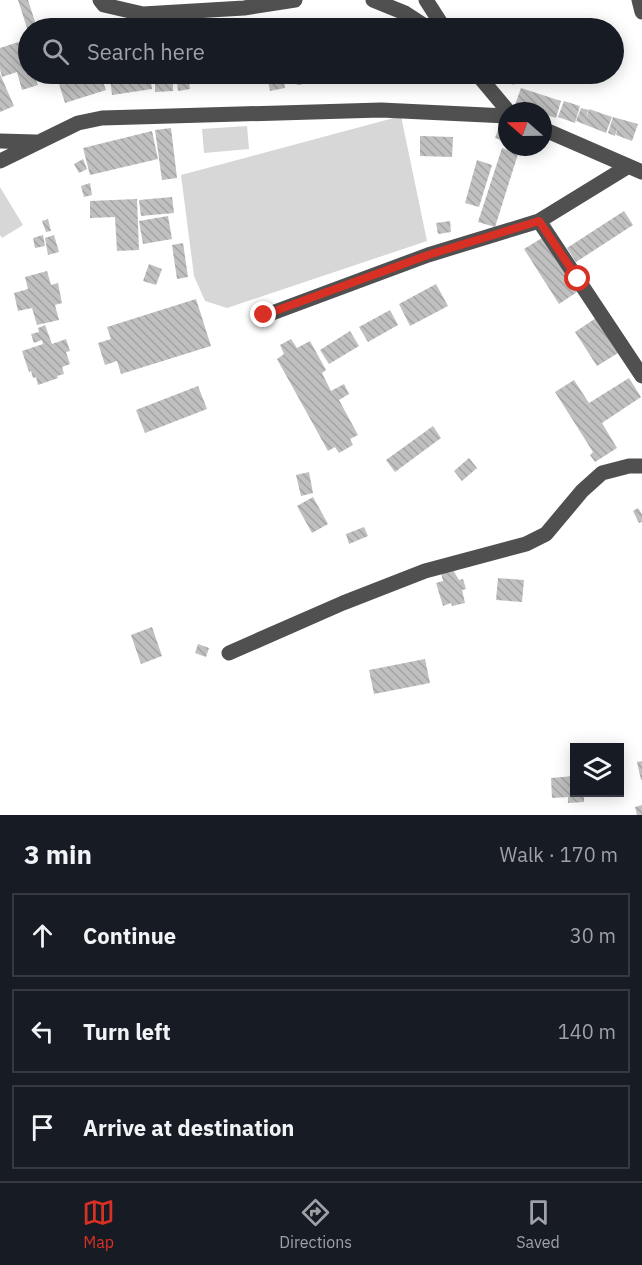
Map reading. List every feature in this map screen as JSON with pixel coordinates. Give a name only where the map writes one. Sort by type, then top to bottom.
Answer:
[{"type":"street","points":[[100,0],[104,5],[143,14],[244,8],[295,0]]},
{"type":"street","points":[[373,0],[413,18]]},
{"type":"street","points":[[426,0],[438,18]]},
{"type":"street","points":[[485,84],[500,102]]},
{"type":"street","points":[[0,161],[78,123],[102,118],[381,110],[498,116]]},
{"type":"street","points":[[552,133],[642,172]]},
{"type":"street","points":[[0,141],[39,142]]},
{"type":"street","points":[[264,315],[428,255],[539,221],[627,167]]},
{"type":"street","points":[[539,221],[642,376]]},
{"type":"street","points":[[228,653],[343,603],[425,571],[526,544],[546,534],[582,491],[602,473],[629,466],[642,466]]},
{"type":"shaded area","points":[[401,116],[427,241],[227,308],[205,301],[194,276],[181,175]]},
{"type":"shaded area","points":[[247,126],[249,149],[204,153],[202,129]]},
{"type":"shaded area","points":[[0,187],[23,225],[2,238],[0,235]]},
{"type":"building","points":[[18,0],[28,0],[34,18],[24,18]]},
{"type":"building","points":[[18,42],[18,76],[17,72],[2,77],[0,48]]},
{"type":"building","points":[[0,74],[14,106],[0,112]]},
{"type":"building","points":[[20,84],[38,85],[22,90]]},
{"type":"building","points":[[59,84],[104,84],[106,90],[65,103]]},
{"type":"building","points":[[111,84],[151,84],[152,89],[112,95]]},
{"type":"building","points":[[155,84],[173,84],[173,91],[155,92]]},
{"type":"building","points":[[177,84],[189,84],[190,89],[178,91]]},
{"type":"building","points":[[269,84],[284,84],[285,88],[270,91]]},
{"type":"building","points":[[521,88],[561,101],[556,118],[552,117],[552,102],[516,102]]},
{"type":"building","points":[[564,101],[580,106],[575,123],[558,117]]},
{"type":"building","points":[[581,108],[588,110],[586,119],[589,109],[612,117],[606,133],[576,121]]},
{"type":"building","points":[[613,117],[638,124],[632,141],[616,135],[618,126],[615,136],[608,133]]},
{"type":"building","points":[[171,128],[177,178],[162,180],[155,130]]},
{"type":"building","points":[[152,131],[158,159],[90,175],[83,148]]},
{"type":"building","points":[[420,136],[453,137],[452,157],[420,156]]},
{"type":"building","points":[[499,156],[517,156],[495,227],[478,222]]},
{"type":"building","points":[[83,159],[87,169],[79,173],[74,164]]},
{"type":"building","points":[[477,160],[492,165],[479,207],[465,203]]},
{"type":"building","points":[[90,183],[92,195],[84,197],[81,186]]},
{"type":"building","points":[[172,197],[174,213],[141,216],[139,200]]},
{"type":"building","points":[[137,199],[139,250],[117,251],[115,217],[90,218],[90,201]]},
{"type":"building","points":[[624,211],[633,225],[576,262],[567,248]]},
{"type":"building","points":[[168,216],[172,239],[143,244],[139,221]]},
{"type":"building","points":[[48,219],[51,231],[46,232],[42,221]]},
{"type":"building","points":[[450,221],[451,232],[438,234],[436,223]]},
{"type":"building","points":[[43,235],[45,246],[35,248],[33,238]]},
{"type":"building","points":[[54,235],[59,252],[48,255],[45,238]]},
{"type":"building","points":[[542,238],[577,292],[559,304],[524,249]]},
{"type":"building","points":[[183,243],[188,277],[177,279],[172,245]]},
{"type":"building","points":[[149,264],[162,269],[156,285],[143,281]]},
{"type":"building","points":[[47,271],[51,285],[58,283],[62,303],[55,305],[59,320],[37,325],[32,308],[18,311],[14,293],[28,289],[25,277]]},
{"type":"building","points":[[436,284],[448,306],[410,326],[399,304]]},
{"type":"building","points":[[196,299],[211,346],[121,374],[117,361],[105,365],[98,343],[111,339],[107,327]]},
{"type":"building","points":[[390,310],[398,325],[368,342],[359,327]]},
{"type":"building","points":[[596,318],[618,353],[597,366],[575,332]]},
{"type":"building","points":[[45,325],[52,344],[66,339],[70,351],[66,352],[70,364],[62,367],[64,374],[57,376],[58,378],[38,385],[36,377],[33,378],[31,371],[29,372],[22,351],[43,344],[42,340],[34,343],[31,334],[39,332],[38,328]]},
{"type":"building","points":[[350,331],[359,346],[329,364],[320,350]]},
{"type":"building","points":[[291,339],[297,348],[310,341],[326,370],[322,373],[331,391],[344,384],[349,394],[339,400],[358,435],[350,439],[353,445],[339,453],[335,447],[328,451],[277,359],[284,354],[280,345]]},
{"type":"building","points":[[629,378],[641,397],[602,423],[617,448],[595,462],[590,455],[593,452],[555,392],[574,380],[589,403]]},
{"type":"building","points":[[198,386],[207,409],[145,433],[136,410]]},
{"type":"building","points":[[433,426],[441,438],[395,472],[386,460]]},
{"type":"building","points":[[469,458],[477,468],[462,481],[454,471]]},
{"type":"building","points":[[309,472],[313,493],[301,496],[296,475]]},
{"type":"building","points":[[313,497],[328,524],[312,533],[297,506]]},
{"type":"building","points":[[638,508],[642,514],[642,522],[639,523],[633,511]]},
{"type":"building","points":[[364,527],[368,536],[349,544],[346,534]]},
{"type":"building","points":[[453,570],[459,580],[463,579],[466,589],[462,590],[465,603],[452,606],[451,603],[443,606],[436,583],[443,581],[441,573]]},
{"type":"building","points":[[498,578],[524,580],[522,602],[496,600]]},
{"type":"building","points":[[152,627],[162,656],[141,664],[131,635]]},
{"type":"building","points":[[198,644],[209,648],[206,657],[195,653]]},
{"type":"building","points":[[425,659],[430,683],[374,694],[369,670]]},
{"type":"building","points":[[642,761],[642,780],[641,780],[637,762]]},
{"type":"building","points":[[570,776],[570,797],[584,797],[584,802],[568,803],[568,797],[552,798],[551,778]]},
{"type":"building","points":[[642,805],[642,815],[637,815],[635,807]]},
{"type":"route","points":[[264,315],[428,255],[539,221],[578,279]]}]
